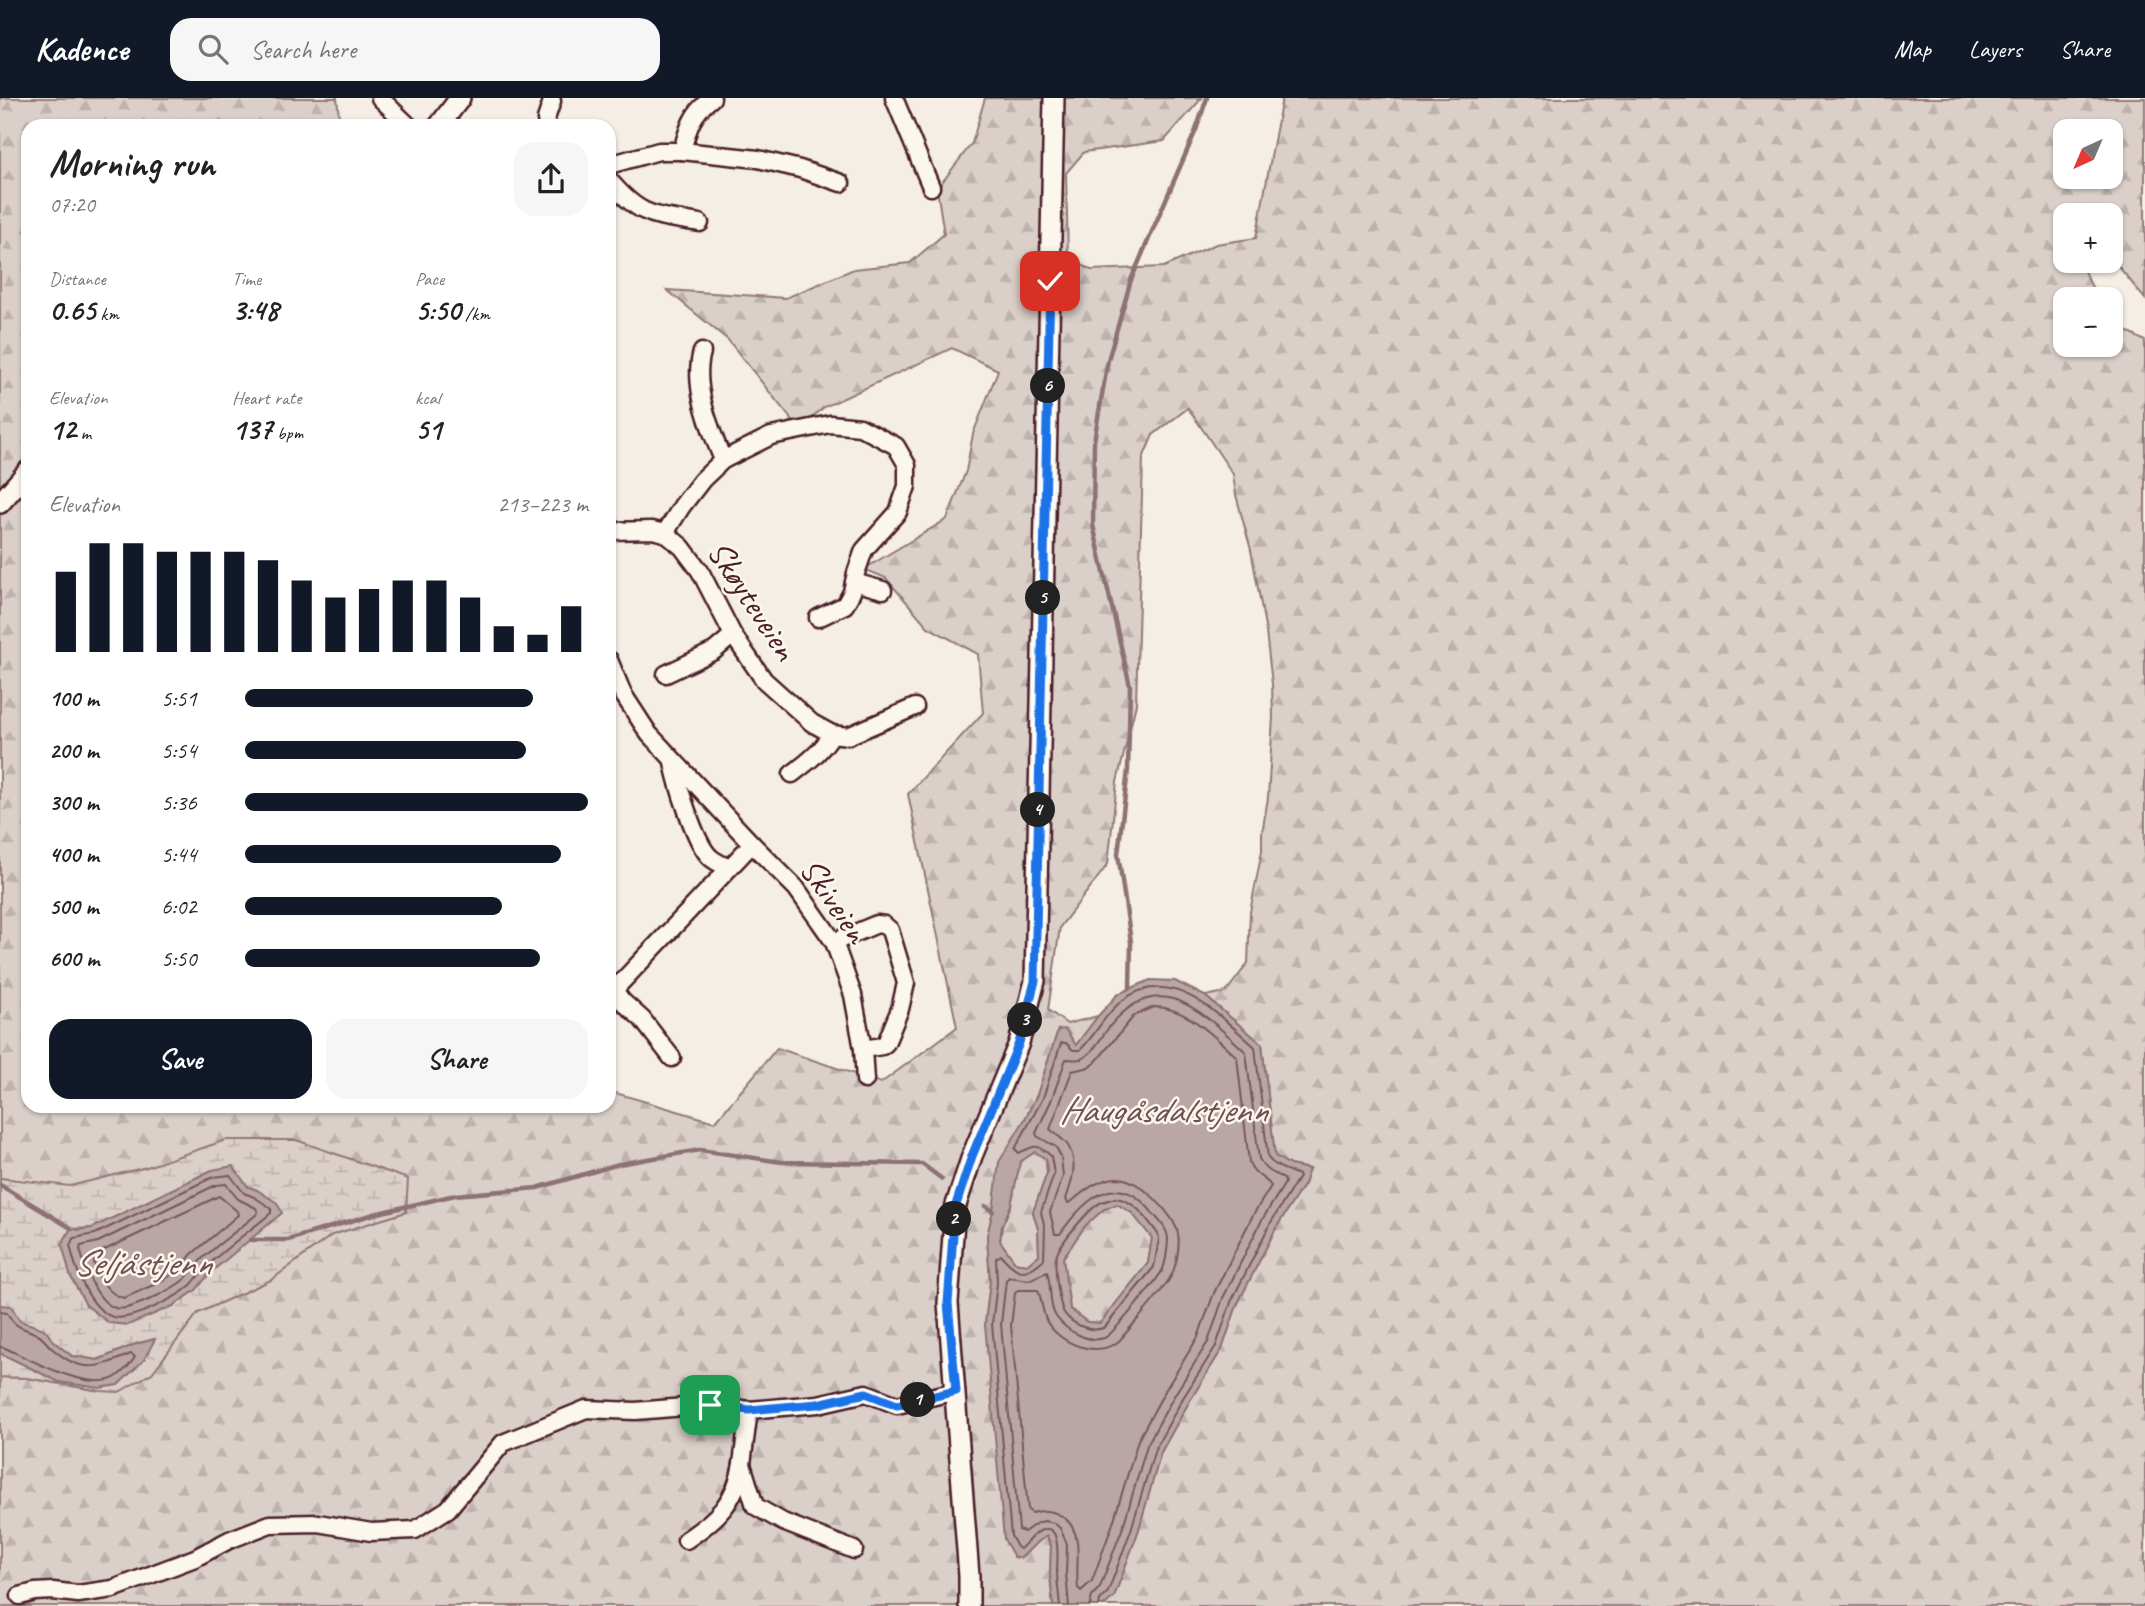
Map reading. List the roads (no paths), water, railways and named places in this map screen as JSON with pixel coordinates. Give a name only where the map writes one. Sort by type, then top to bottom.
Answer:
[{"type":"main road","points":[[444,119],[460,98]]},
{"type":"main road","points":[[970,1606],[948,1303],[955,1208],[972,1156],[1019,1043],[1035,981],[1054,98]]},
{"type":"main road","points":[[0,503],[21,479]]},
{"type":"street","points":[[380,98],[402,119]]},
{"type":"street","points":[[894,98],[931,187]]},
{"type":"street","points":[[682,151],[690,122],[705,100]]},
{"type":"street","points":[[546,119],[552,101]]},
{"type":"street","points":[[616,163],[659,152],[682,151],[758,159],[841,183]]},
{"type":"street","points":[[616,188],[640,210],[653,215],[699,222]]},
{"type":"street","points":[[702,352],[698,364],[700,389],[723,460]]},
{"type":"street","points":[[665,533],[695,489],[723,460],[771,436],[830,424],[860,427],[896,446],[906,465],[906,486],[898,512],[864,550],[852,592],[845,605],[818,618]]},
{"type":"street","name":"Skøyteveien","points":[[616,531],[652,530],[665,533],[682,547],[700,571],[733,635],[764,680],[812,723],[832,734]]},
{"type":"street","points":[[854,583],[883,590]]},
{"type":"street","points":[[666,674],[714,651],[733,635]]},
{"type":"street","name":"Skiveien","points":[[616,677],[623,694],[649,734],[796,888],[834,942],[853,995],[863,1049],[865,1080]]},
{"type":"street","points":[[792,774],[812,759],[832,734],[848,736],[915,707]]},
{"type":"street","points":[[673,760],[686,807],[701,845],[710,858],[729,868]]},
{"type":"street","name":"Skiveien","points":[[616,987],[752,844]]},
{"type":"street","points":[[834,942],[877,924],[884,925],[890,930],[906,977],[900,1009],[886,1043],[863,1049]]},
{"type":"street","name":"Skiveien","points":[[616,995],[642,1020],[672,1058]]},
{"type":"street","points":[[20,1596],[35,1592],[78,1594],[113,1589],[195,1558],[229,1540],[270,1524],[318,1522],[371,1532],[415,1531],[448,1509],[503,1443],[586,1409],[635,1410],[710,1405],[749,1410],[818,1404],[866,1393],[897,1405],[956,1391]]},
{"type":"street","points":[[685,1540],[710,1524],[731,1496],[742,1464],[749,1410]]},
{"type":"street","points":[[742,1464],[755,1506],[783,1522],[854,1550]]},
{"type":"water","name":"Haugåsdalstjenn","points":[[1150,980],[1175,981],[1205,996],[1262,1044],[1275,1156],[1290,1165],[1309,1169],[1304,1184],[1276,1228],[1237,1305],[1222,1349],[1161,1452],[1138,1532],[1114,1597],[1103,1606],[1053,1606],[1051,1546],[1047,1536],[1021,1558],[1014,1557],[1004,1539],[985,1324],[990,1282],[987,1236],[999,1162],[1037,1095],[1058,1030],[1065,1029],[1076,1045],[1118,994]],"holes":[[[1035,1152],[1046,1159],[1047,1173],[1033,1212],[1038,1229],[1039,1255],[1027,1265],[1015,1262],[1000,1241],[1020,1162]],[[1117,1204],[1132,1213],[1152,1238],[1148,1263],[1100,1323],[1087,1322],[1070,1309],[1063,1258],[1085,1226],[1104,1209]]]},
{"type":"water","name":"Seljåstjenn","points":[[233,1166],[248,1187],[277,1203],[282,1213],[210,1273],[196,1290],[173,1306],[128,1325],[109,1323],[86,1305],[70,1275],[62,1244],[71,1228],[92,1228],[212,1170]]},
{"type":"water","points":[[0,1305],[11,1306],[20,1321],[44,1329],[55,1343],[72,1356],[98,1360],[155,1339],[144,1360],[118,1385],[100,1388],[59,1382],[0,1353]]},
{"type":"waterway","points":[[1130,988],[1131,942],[1118,854],[1128,770],[1130,686],[1093,525],[1094,441],[1108,360],[1131,280],[1196,130],[1207,98]]},
{"type":"waterway","points":[[251,1240],[288,1240],[374,1214],[455,1195],[537,1188],[619,1164],[700,1150],[782,1162],[922,1164],[942,1179]]},
{"type":"waterway","points":[[0,1185],[71,1228]]},
{"type":"waterway","points":[[985,1206],[993,1211]]}]
